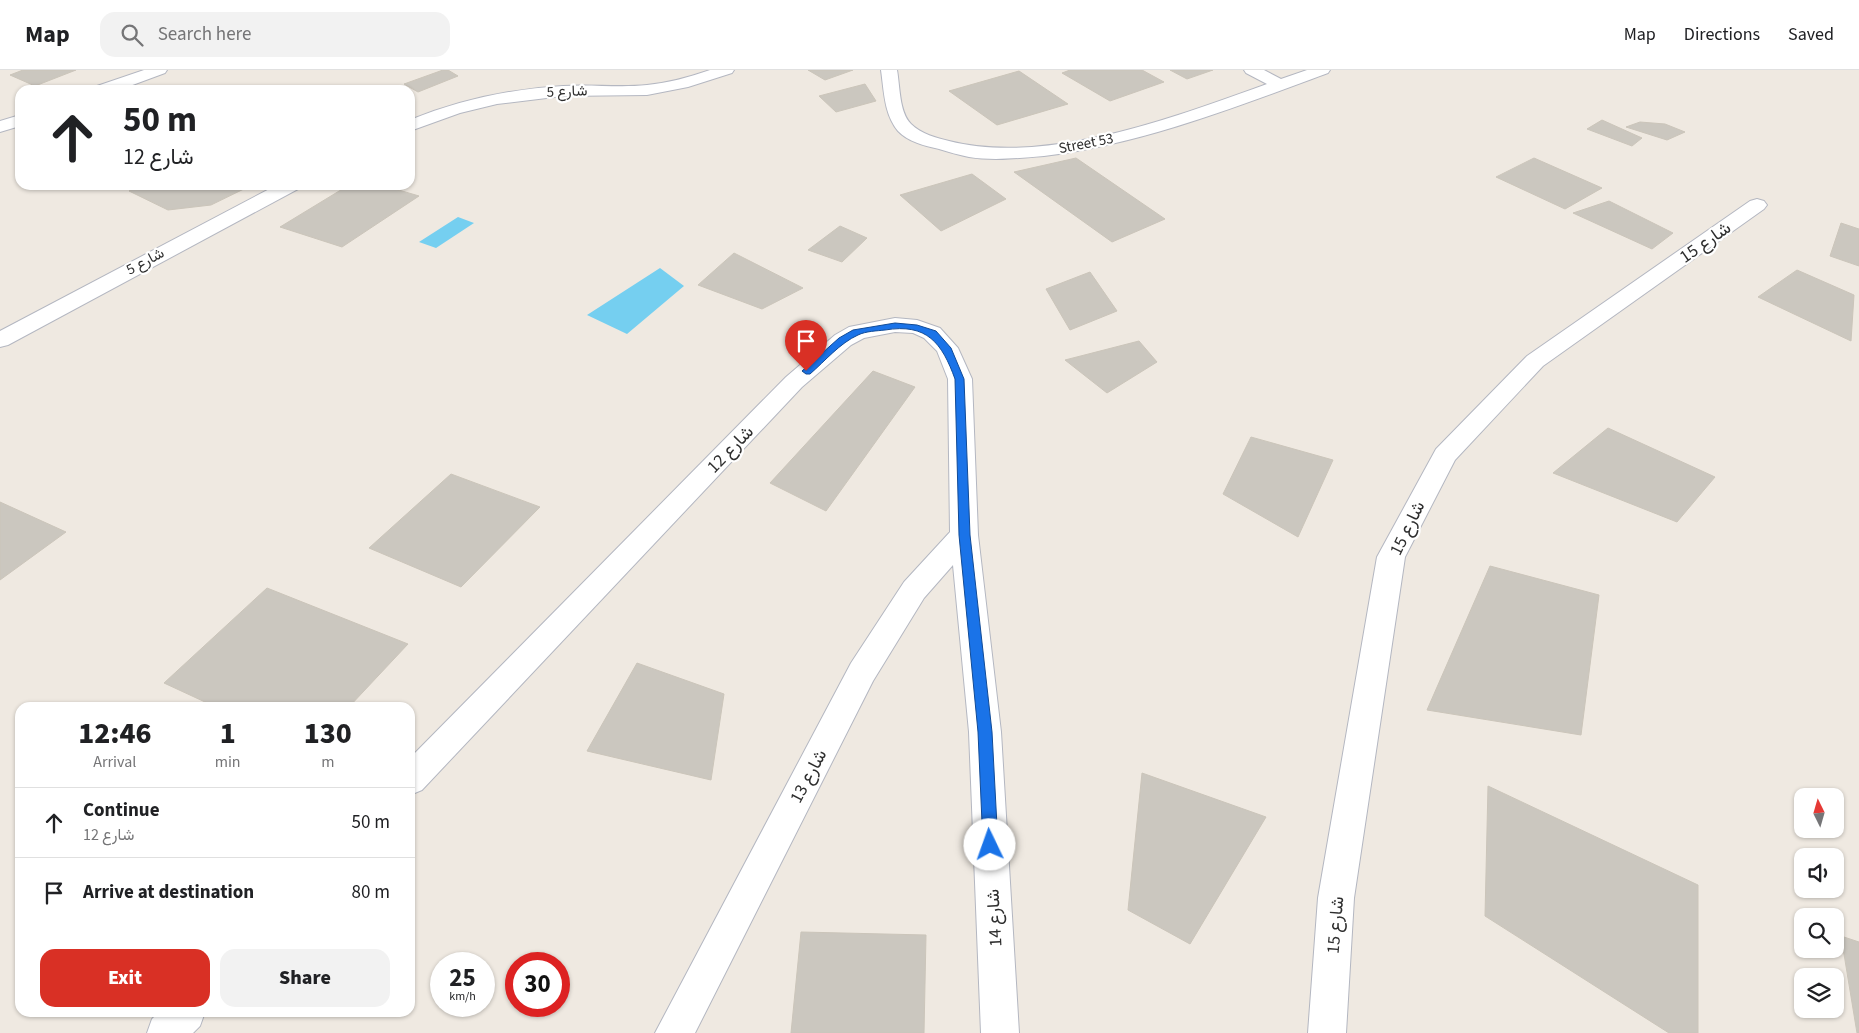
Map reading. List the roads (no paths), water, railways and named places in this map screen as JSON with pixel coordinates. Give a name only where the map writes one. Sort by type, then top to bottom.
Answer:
[{"type":"street","points":[[117,85],[159,70]]},
{"type":"street","name":"شارع 5","points":[[415,124],[457,108],[511,95],[540,92],[655,89],[726,70]]},
{"type":"street","name":"Street 53","points":[[889,70],[894,105],[904,127],[910,132],[940,146],[1002,154],[1070,147],[1138,132],[1322,70]]},
{"type":"street","points":[[1252,70],[1280,85]]},
{"type":"street","points":[[0,127],[15,122]]},
{"type":"street","name":"شارع 5","points":[[0,340],[282,190]]},
{"type":"street","name":"شارع 15","points":[[1327,1033],[1336,898],[1391,557],[1445,455],[1534,361],[1757,205]]},
{"type":"street","name":"شارع 12","points":[[415,775],[794,382],[843,340],[857,332],[895,325],[917,327],[932,333],[947,348],[960,379],[964,535]]},
{"type":"street","name":"شارع 13","points":[[674,1033],[862,672],[914,590],[964,535]]},
{"type":"street","name":"شارع 14","points":[[964,535],[985,732],[1000,1033]]},
{"type":"street","points":[[166,1033],[181,1017]]},
{"type":"water","points":[[458,217],[474,223],[436,248],[419,242]]},
{"type":"water","points":[[660,268],[684,286],[627,334],[587,315]]}]
